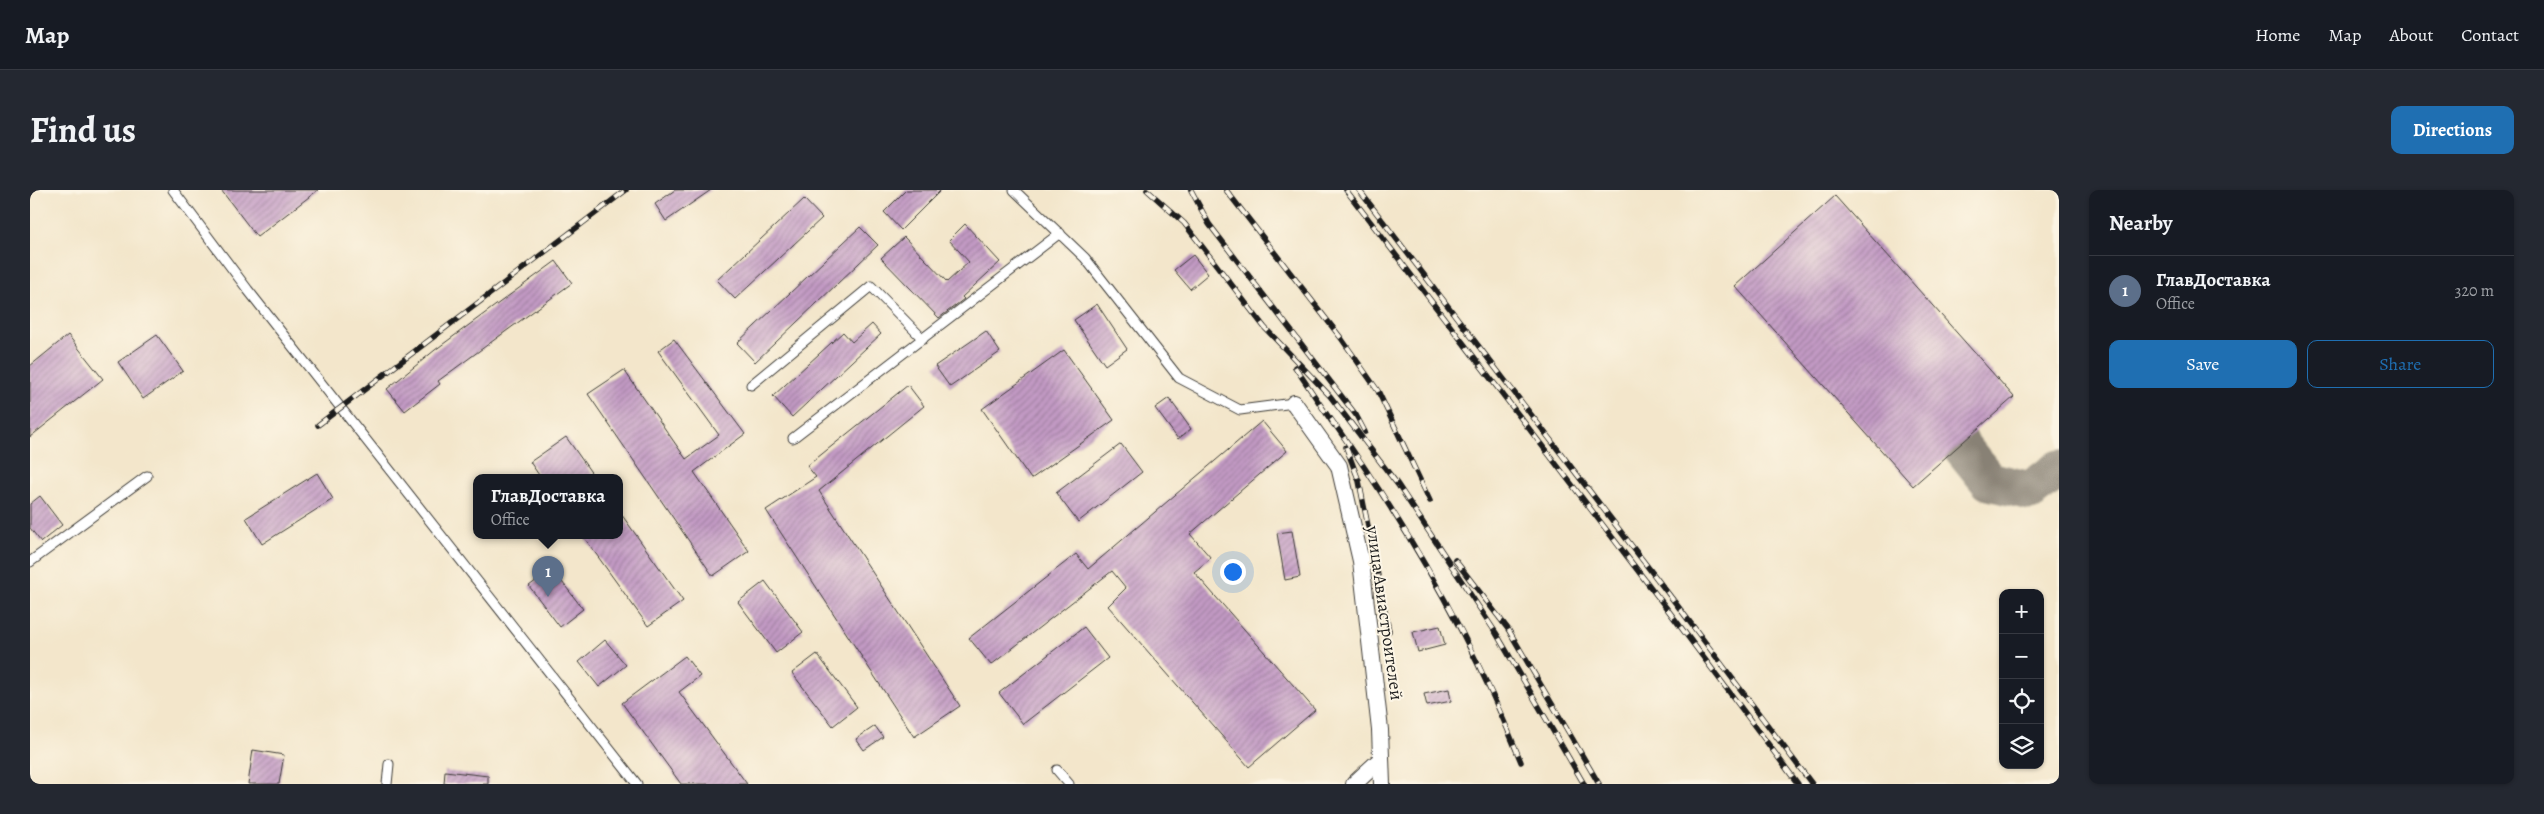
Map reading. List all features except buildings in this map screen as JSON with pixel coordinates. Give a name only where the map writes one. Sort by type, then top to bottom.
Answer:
[{"type":"street","name":"улица Авиастроителей","points":[[1294,403],[1339,466],[1361,561],[1380,730],[1382,784]]},
{"type":"street","points":[[1354,784],[1381,759]]},
{"type":"lane","points":[[173,190],[254,297],[638,784]]},
{"type":"lane","points":[[1014,190],[1085,258],[1180,378],[1240,410],[1294,403]]},
{"type":"lane","points":[[794,438],[1060,233]]},
{"type":"lane","points":[[751,385],[871,286],[923,338]]},
{"type":"lane","points":[[30,562],[147,476]]},
{"type":"lane","points":[[387,784],[389,764]]},
{"type":"lane","points":[[1057,770],[1069,784]]},
{"type":"taxiway","points":[[1960,445],[1989,481],[2030,491],[2059,469]]},
{"type":"railway","points":[[318,425],[626,190]]},
{"type":"railway","points":[[1147,190],[1184,223],[1265,328],[1330,396],[1398,485],[1496,633],[1584,784]]},
{"type":"railway","points":[[1191,190],[1209,224],[1356,415],[1365,432]]},
{"type":"railway","points":[[1226,190],[1341,338],[1378,391],[1430,501]]},
{"type":"railway","points":[[1346,190],[1668,610],[1798,784]]},
{"type":"railway","points":[[1359,190],[1812,784]]},
{"type":"railway","points":[[1295,367],[1334,425]]},
{"type":"railway","points":[[1331,419],[1412,542],[1460,627],[1502,716],[1521,762]]},
{"type":"railway","points":[[1346,447],[1359,481],[1389,631]]},
{"type":"railway","points":[[1455,560],[1508,629],[1599,784]]},
{"type":"place","name":"ГлавДоставка","points":[[548,597]]}]
